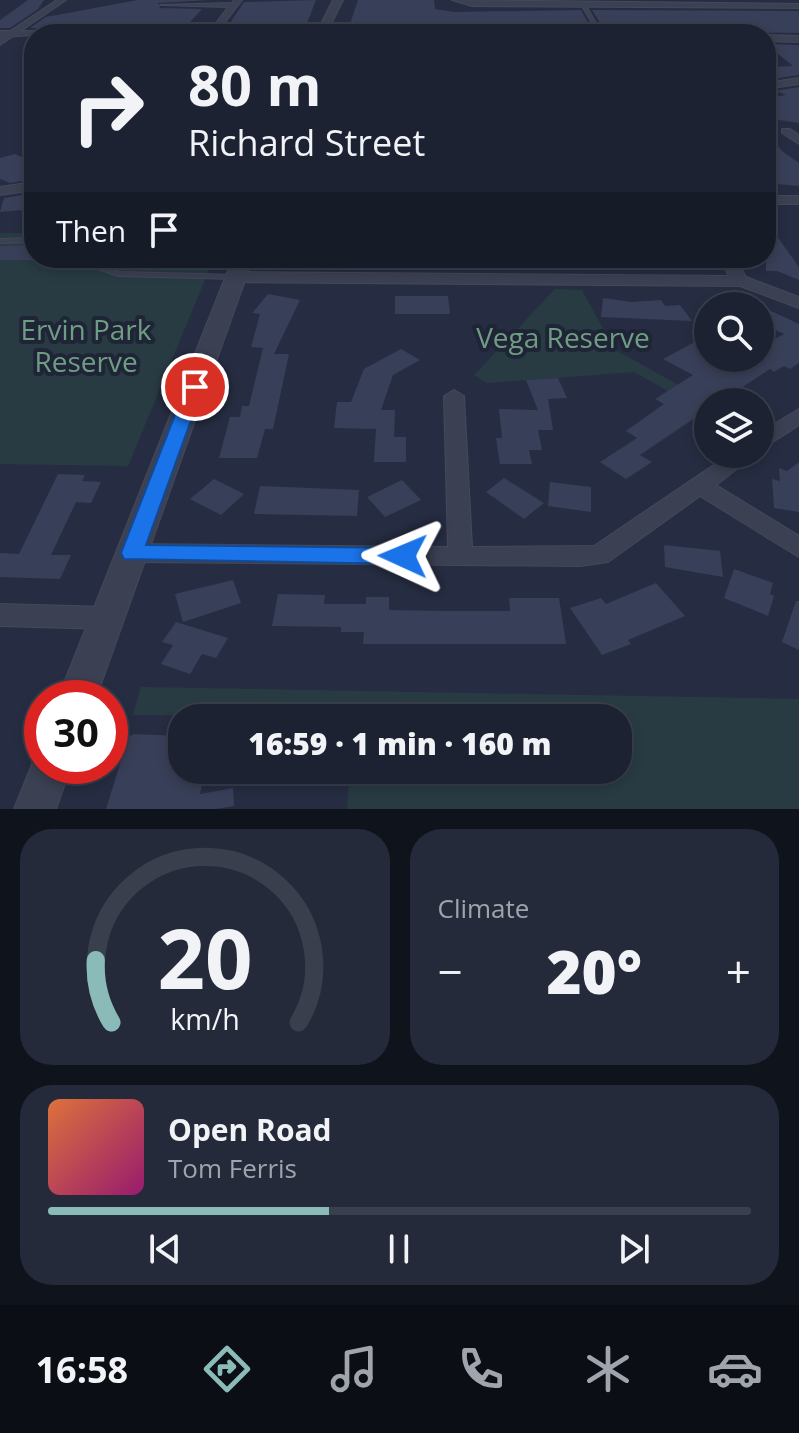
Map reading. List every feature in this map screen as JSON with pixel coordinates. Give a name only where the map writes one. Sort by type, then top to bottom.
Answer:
[{"type":"street","points":[[0,42],[6,34],[62,0]]},
{"type":"street","points":[[329,24],[338,0]]},
{"type":"street","points":[[458,1],[799,6]]},
{"type":"street","points":[[164,5],[236,3]]},
{"type":"street","points":[[220,24],[236,3]]},
{"type":"street","points":[[776,38],[799,39]]},
{"type":"street","points":[[776,84],[799,81]]},
{"type":"street","points":[[786,131],[799,140]]},
{"type":"street","points":[[0,191],[24,187]]},
{"type":"street","points":[[776,200],[799,200]]},
{"type":"street","points":[[84,680],[240,268]]},
{"type":"street","points":[[276,268],[740,281],[758,285],[799,303]]},
{"type":"street","points":[[733,268],[740,281]]},
{"type":"street","points":[[454,396],[460,551],[463,557]]},
{"type":"street","points":[[774,433],[799,415]]},
{"type":"street","points":[[132,553],[463,557],[599,555],[726,468]]},
{"type":"street","points":[[701,486],[799,548]]},
{"type":"street","points":[[0,615],[107,618]]},
{"type":"street","points":[[35,809],[44,784]]},
{"type":"lane","points":[[580,3],[594,24]]},
{"type":"lane","points":[[0,241],[24,240]]},
{"type":"lane","points":[[101,268],[118,274],[223,268]]},
{"type":"green space","name":"Ervin Park Reserve","points":[[0,233],[24,233],[24,268],[210,268],[128,466],[0,464]]},
{"type":"green space","name":"Vega Reserve","points":[[555,289],[582,290],[614,349],[694,394],[694,405],[634,372],[487,383],[474,375]]},
{"type":"green space","points":[[141,687],[799,699],[799,809],[347,809],[349,784],[632,784],[632,704],[168,704],[168,715],[133,715]]},
{"type":"building","points":[[28,0],[44,0],[38,9],[10,28],[0,28],[0,20]]},
{"type":"building","points":[[138,0],[210,0],[158,3],[160,8],[202,9],[188,24],[36,24],[46,17]]},
{"type":"building","points":[[316,0],[307,24],[229,24],[244,2]]},
{"type":"building","points":[[358,0],[434,0],[435,9],[454,12],[581,10],[589,24],[350,24]]},
{"type":"building","points":[[592,10],[799,11],[799,33],[776,33],[776,24],[601,24]]},
{"type":"building","points":[[776,44],[799,45],[799,75],[776,78],[776,67],[793,66],[776,52]]},
{"type":"building","points":[[799,87],[799,123],[776,120],[776,96],[786,95],[776,91]]},
{"type":"building","points":[[776,144],[799,163],[799,186],[776,184]]},
{"type":"building","points":[[15,154],[24,158],[24,181],[10,183],[0,179],[0,158]]},
{"type":"building","points":[[24,195],[23,210],[0,212],[4,198]]},
{"type":"building","points":[[776,235],[799,267],[799,280],[777,271],[766,271],[766,268],[776,268]]},
{"type":"building","points":[[24,245],[24,260],[0,260],[0,246]]},
{"type":"building","points":[[268,294],[300,300],[274,354],[289,354],[273,429],[265,429],[257,458],[219,458],[230,417],[240,417],[242,406],[249,406],[263,348],[251,347],[260,314],[252,313]]},
{"type":"building","points":[[395,296],[448,296],[450,314],[395,314]]},
{"type":"building","points":[[603,298],[631,302],[661,300],[665,306],[680,305],[692,321],[601,317]]},
{"type":"building","points":[[774,312],[799,324],[799,363],[790,369],[784,366],[774,372],[774,339],[784,334],[774,329]]},
{"type":"building","points":[[694,342],[694,372],[765,372],[741,388],[694,388],[694,418],[640,455],[652,462],[626,479],[600,462],[637,438],[626,431],[664,404],[655,399],[693,375],[663,359]]},
{"type":"building","points":[[401,349],[420,360],[393,375],[381,410],[395,410],[394,437],[406,437],[406,462],[374,462],[376,429],[334,428],[337,402],[351,402],[364,369]]},
{"type":"building","points":[[558,378],[567,398],[548,399],[553,430],[538,430],[542,450],[529,450],[532,464],[500,464],[496,438],[502,438],[499,409],[538,410],[526,380]]},
{"type":"building","points":[[799,462],[799,512],[774,508],[772,479],[780,481],[779,468],[787,471]]},
{"type":"building","points":[[58,474],[85,475],[82,481],[101,482],[91,503],[76,502],[51,555],[71,555],[60,579],[0,577],[0,553],[19,554]]},
{"type":"building","points":[[504,478],[544,503],[524,519],[486,492]]},
{"type":"building","points":[[214,479],[244,494],[221,515],[190,499]]},
{"type":"building","points":[[402,480],[421,500],[385,517],[367,497]]},
{"type":"building","points":[[550,482],[591,487],[591,512],[548,506]]},
{"type":"building","points":[[260,486],[359,490],[357,516],[254,514]]},
{"type":"building","points":[[664,545],[720,551],[723,577],[665,567]]},
{"type":"building","points":[[734,569],[773,583],[770,594],[774,596],[768,616],[724,598]]},
{"type":"building","points":[[233,580],[241,603],[183,622],[175,594]]},
{"type":"building","points":[[656,583],[685,616],[628,640],[631,644],[602,655],[570,608],[601,598],[606,604]]},
{"type":"building","points":[[278,594],[325,595],[324,604],[366,604],[366,597],[389,597],[389,610],[441,611],[510,611],[509,598],[559,598],[566,644],[363,644],[364,632],[341,632],[341,627],[272,626]]},
{"type":"building","points":[[796,601],[799,601],[799,650],[782,642]]},
{"type":"building","points":[[176,622],[228,638],[216,658],[202,654],[190,674],[161,664],[173,645],[162,642]]},
{"type":"building","points":[[133,734],[168,735],[168,784],[202,784],[200,794],[233,788],[234,806],[216,809],[106,809],[114,784],[128,784],[128,738]]},
{"type":"route","points":[[195,387],[132,553],[403,556]]}]
